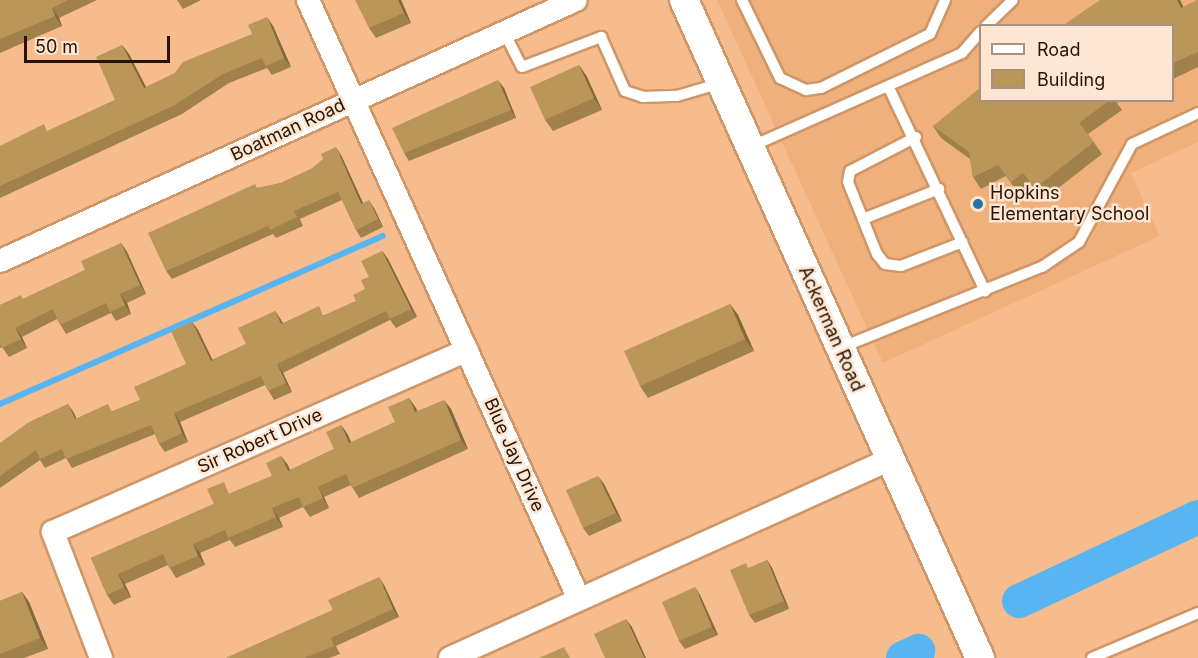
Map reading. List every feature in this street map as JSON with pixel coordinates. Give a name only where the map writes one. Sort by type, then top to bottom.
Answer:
[{"type":"street","name":"Blue Jay Drive","points":[[308,0],[579,599]]},
{"type":"street","name":"Boatman Road","points":[[0,261],[504,32],[545,6],[576,0]]},
{"type":"street","name":"Ackerman Road","points":[[684,0],[980,658]]},
{"type":"street","name":"Sir Robert Drive","points":[[101,658],[53,532],[467,350]]},
{"type":"street","points":[[450,658],[890,459]]},
{"type":"lane","points":[[742,0],[780,78],[806,90],[930,34],[945,0]]},
{"type":"lane","points":[[988,24],[1013,0]]},
{"type":"lane","points":[[504,32],[522,67],[602,37],[625,91],[643,97],[677,96],[721,82]]},
{"type":"lane","points":[[750,147],[963,53],[979,34]]},
{"type":"lane","points":[[888,88],[916,137],[985,291]]},
{"type":"lane","points":[[840,348],[1042,267],[1079,242],[1132,144],[1198,113]]},
{"type":"lane","points":[[916,137],[850,171],[848,182],[863,219],[885,264],[902,266],[963,242]]},
{"type":"lane","points":[[863,219],[939,189]]},
{"type":"lane","points":[[1092,658],[1198,613]]},
{"type":"shaded area","name":"Hopkins Elementary School","points":[[717,0],[1198,0],[1198,142],[1131,173],[1160,236],[883,363]]},
{"type":"building","points":[[0,0],[68,0],[52,8],[55,16],[0,39]]},
{"type":"building","points":[[355,0],[398,0],[404,13],[369,28]]},
{"type":"building","points":[[1100,0],[1177,0],[1181,8],[1198,0],[1198,52],[1174,63],[1174,24],[1065,24]]},
{"type":"building","points":[[267,17],[284,58],[266,66],[262,58],[223,74],[175,105],[0,186],[0,146],[44,124],[47,131],[115,100],[96,57],[122,45],[144,88],[174,74],[183,62],[252,34],[248,25]]},
{"type":"building","points":[[579,65],[594,98],[545,120],[530,87]]},
{"type":"building","points":[[498,80],[511,110],[404,153],[392,128]]},
{"type":"building","points":[[979,89],[979,102],[1107,102],[1079,123],[1094,142],[1035,188],[1023,173],[1011,182],[998,165],[973,177],[969,152],[933,126]]},
{"type":"building","points":[[336,147],[361,204],[369,200],[378,219],[356,230],[338,192],[294,211],[297,217],[270,230],[268,226],[166,271],[148,233],[255,184],[257,188],[281,183],[311,169],[323,159],[321,154]]},
{"type":"building","points":[[121,243],[140,285],[120,294],[125,305],[110,312],[106,303],[60,325],[53,309],[15,328],[21,339],[2,348],[0,305],[21,295],[23,299],[85,270],[81,261]]},
{"type":"building","points":[[382,251],[411,309],[390,319],[386,311],[277,364],[286,383],[268,391],[261,376],[174,413],[182,433],[159,444],[151,425],[66,459],[62,449],[40,459],[36,450],[0,476],[0,443],[29,422],[68,404],[75,419],[108,404],[112,412],[140,400],[134,387],[186,364],[171,331],[192,322],[211,361],[246,344],[238,328],[275,311],[281,324],[319,306],[323,316],[356,301],[353,295],[365,289],[361,280],[369,277],[361,261]]},
{"type":"building","points":[[730,304],[745,339],[640,386],[624,351]]},
{"type":"building","points":[[409,398],[415,412],[444,400],[461,440],[352,488],[346,474],[318,487],[323,498],[303,507],[299,497],[272,508],[276,517],[228,538],[225,530],[193,544],[198,556],[169,568],[163,554],[118,574],[124,587],[107,595],[91,558],[214,504],[207,489],[224,482],[229,494],[272,476],[266,463],[281,456],[288,471],[334,449],[326,432],[341,425],[349,443],[395,422],[388,407]]},
{"type":"building","points":[[598,476],[616,513],[583,528],[566,490]]},
{"type":"building","points":[[767,560],[784,601],[749,615],[730,570],[746,563],[748,568]]},
{"type":"building","points":[[379,577],[393,609],[331,638],[334,646],[304,658],[226,658],[333,610],[328,600]]},
{"type":"building","points":[[695,587],[712,627],[679,641],[662,602]]},
{"type":"building","points":[[22,592],[40,638],[0,654],[0,601]]},
{"type":"building","points":[[626,619],[644,658],[605,658],[594,634]]},
{"type":"building","points":[[564,647],[570,658],[539,658]]},
{"type":"waterway","points":[[0,404],[383,236]]},
{"type":"waterway","points":[[1019,601],[1198,517]]},
{"type":"waterway","points":[[903,658],[918,651]]},
{"type":"place","name":"Hopkins Elementary School","points":[[978,204]]}]
